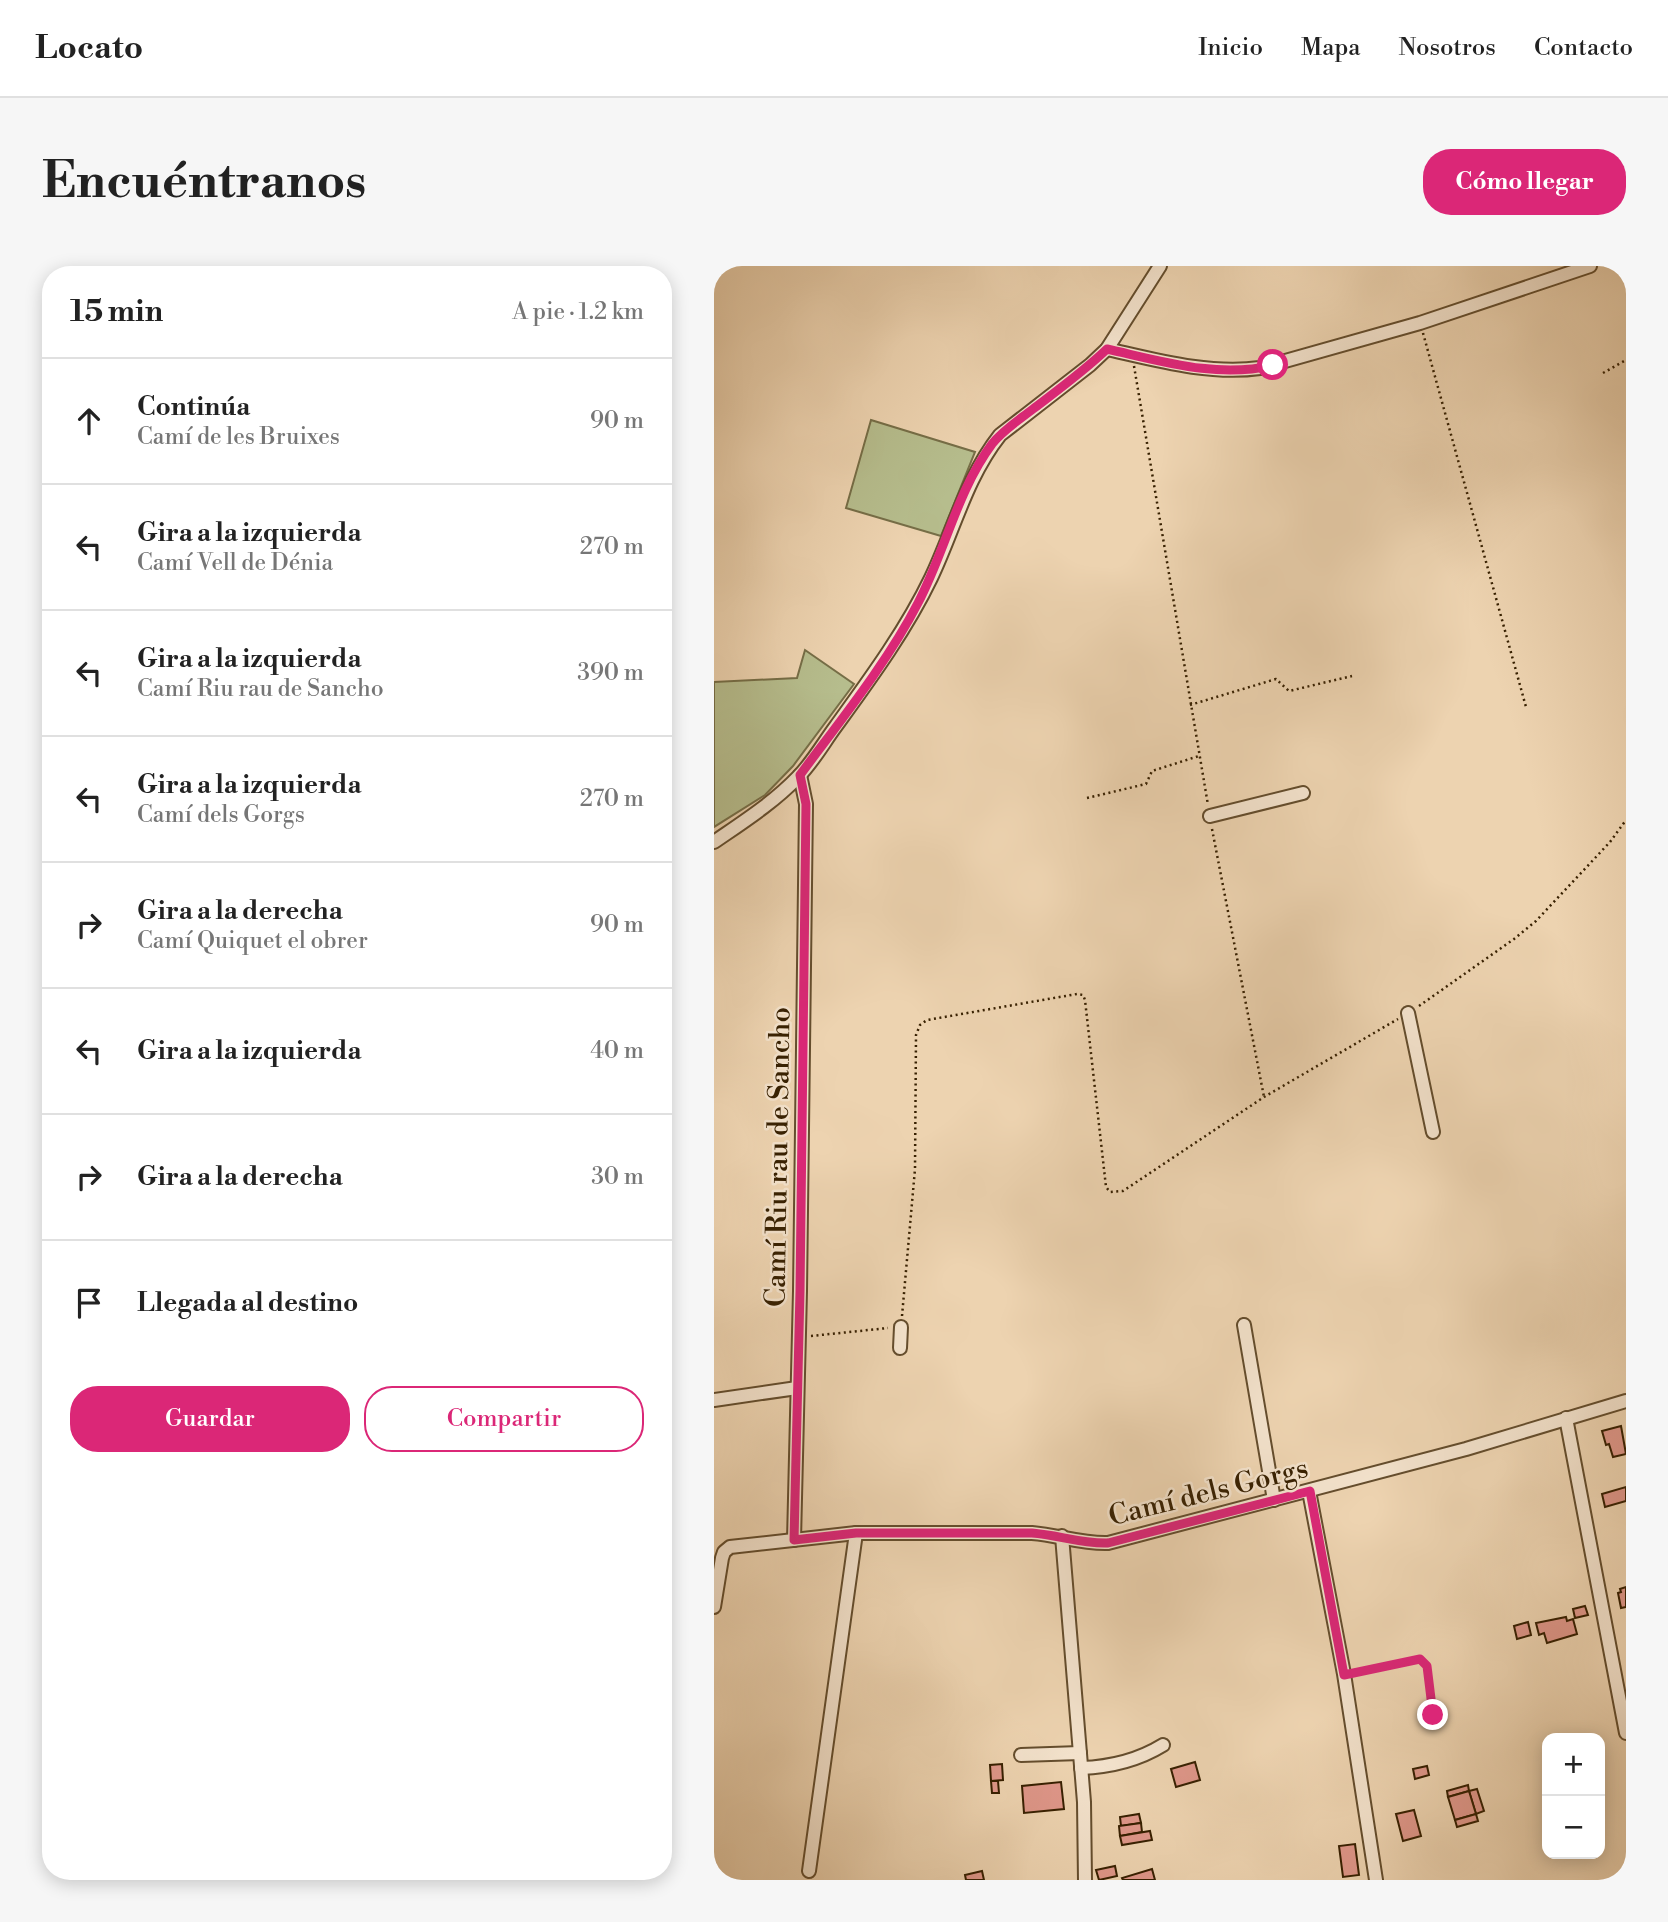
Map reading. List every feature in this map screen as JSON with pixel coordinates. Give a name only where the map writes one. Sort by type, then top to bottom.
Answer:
[{"type":"street","points":[[714,842],[770,803],[800,775],[864,688],[916,607],[932,576],[967,489],[990,447],[1000,435],[1107,349],[1160,266]]},
{"type":"street","points":[[1107,349],[1196,367],[1247,370],[1420,323],[1590,266]]},
{"type":"street","name":"Camí Riu rau de Sancho","points":[[794,1540],[806,804],[800,775]]},
{"type":"street","points":[[1210,816],[1303,793]]},
{"type":"street","points":[[1408,1013],[1433,1132]]},
{"type":"street","points":[[1244,1325],[1274,1500]]},
{"type":"street","points":[[900,1348],[901,1327]]},
{"type":"street","points":[[714,1400],[797,1388]]},
{"type":"street","name":"Camí dels Gorgs","points":[[714,1607],[722,1558],[730,1547],[856,1533],[1032,1533],[1062,1536],[1083,1542],[1108,1543],[1466,1449],[1626,1401]]},
{"type":"street","points":[[1566,1418],[1626,1733]]},
{"type":"street","points":[[1310,1491],[1344,1675],[1376,1880]]},
{"type":"street","points":[[809,1871],[856,1533]]},
{"type":"street","points":[[1062,1536],[1084,1802],[1085,1880]]},
{"type":"street","points":[[1081,1768],[1109,1767],[1152,1752],[1163,1745]]},
{"type":"street","points":[[1021,1755],[1080,1754]]},
{"type":"path","points":[[1420,323],[1526,708]]},
{"type":"path","points":[[1132,354],[1199,756],[1264,1097]]},
{"type":"path","points":[[1603,373],[1626,360]]},
{"type":"path","points":[[1190,705],[1276,679],[1289,691],[1352,676]]},
{"type":"path","points":[[1087,798],[1146,784],[1152,771],[1199,756]]},
{"type":"path","points":[[798,1338],[901,1327],[915,1169],[916,1035],[920,1025],[927,1020],[1077,993],[1083,995],[1106,1187],[1110,1192],[1123,1191],[1264,1097],[1408,1013],[1514,939],[1536,920],[1611,842],[1626,820]]},
{"type":"path","points":[[1344,1675],[1420,1659],[1427,1666],[1433,1715]]},
{"type":"green space","points":[[871,420],[975,452],[941,536],[846,508]]},
{"type":"green space","points":[[805,650],[854,684],[793,766],[765,795],[714,827],[714,682],[797,678]]},
{"type":"building","points":[[1621,1426],[1626,1454],[1613,1457],[1602,1431]]},
{"type":"building","points":[[1626,1487],[1626,1501],[1605,1507],[1602,1494]]},
{"type":"building","points":[[1626,1587],[1626,1607],[1621,1608],[1618,1593]]},
{"type":"building","points":[[1585,1606],[1588,1615],[1575,1618],[1573,1609]]},
{"type":"building","points":[[1566,1617],[1567,1621],[1573,1619],[1577,1634],[1547,1643],[1544,1633],[1539,1635],[1536,1623]]},
{"type":"building","points":[[1528,1622],[1531,1635],[1517,1639],[1514,1626]]},
{"type":"building","points":[[1195,1762],[1200,1780],[1176,1787],[1171,1769]]},
{"type":"building","points":[[1002,1764],[1003,1780],[991,1781],[990,1765]]},
{"type":"building","points":[[1427,1766],[1429,1775],[1415,1779],[1413,1769]]},
{"type":"building","points":[[991,1781],[998,1781],[999,1793],[992,1793]]},
{"type":"building","points":[[1061,1782],[1064,1809],[1024,1813],[1022,1786]]},
{"type":"building","points":[[1468,1785],[1469,1791],[1448,1797],[1447,1791]]},
{"type":"building","points":[[1477,1789],[1484,1811],[1476,1814],[1469,1791]]},
{"type":"building","points":[[1469,1791],[1476,1814],[1455,1820],[1448,1797]]},
{"type":"building","points":[[1414,1810],[1421,1836],[1403,1841],[1396,1814]]},
{"type":"building","points":[[1139,1814],[1141,1823],[1121,1826],[1120,1817]]},
{"type":"building","points":[[1476,1814],[1478,1821],[1457,1827],[1455,1820]]},
{"type":"building","points":[[1141,1823],[1142,1832],[1120,1836],[1119,1826]]},
{"type":"building","points":[[1150,1831],[1152,1840],[1122,1845],[1120,1836]]},
{"type":"building","points":[[1355,1844],[1359,1875],[1343,1877],[1339,1846]]},
{"type":"building","points":[[1115,1866],[1117,1876],[1099,1880],[1096,1870]]},
{"type":"building","points":[[1152,1869],[1155,1880],[1122,1878]]},
{"type":"building","points":[[982,1871],[984,1880],[966,1880],[965,1875]]},
{"type":"route","points":[[1273,365],[1247,370],[1205,368],[1107,349],[1000,435],[990,447],[967,489],[932,576],[916,607],[864,688],[800,775],[806,804],[794,1540],[856,1533],[1032,1533],[1083,1542],[1108,1543],[1310,1491],[1344,1675],[1417,1659],[1423,1660],[1427,1666],[1433,1715]]}]
